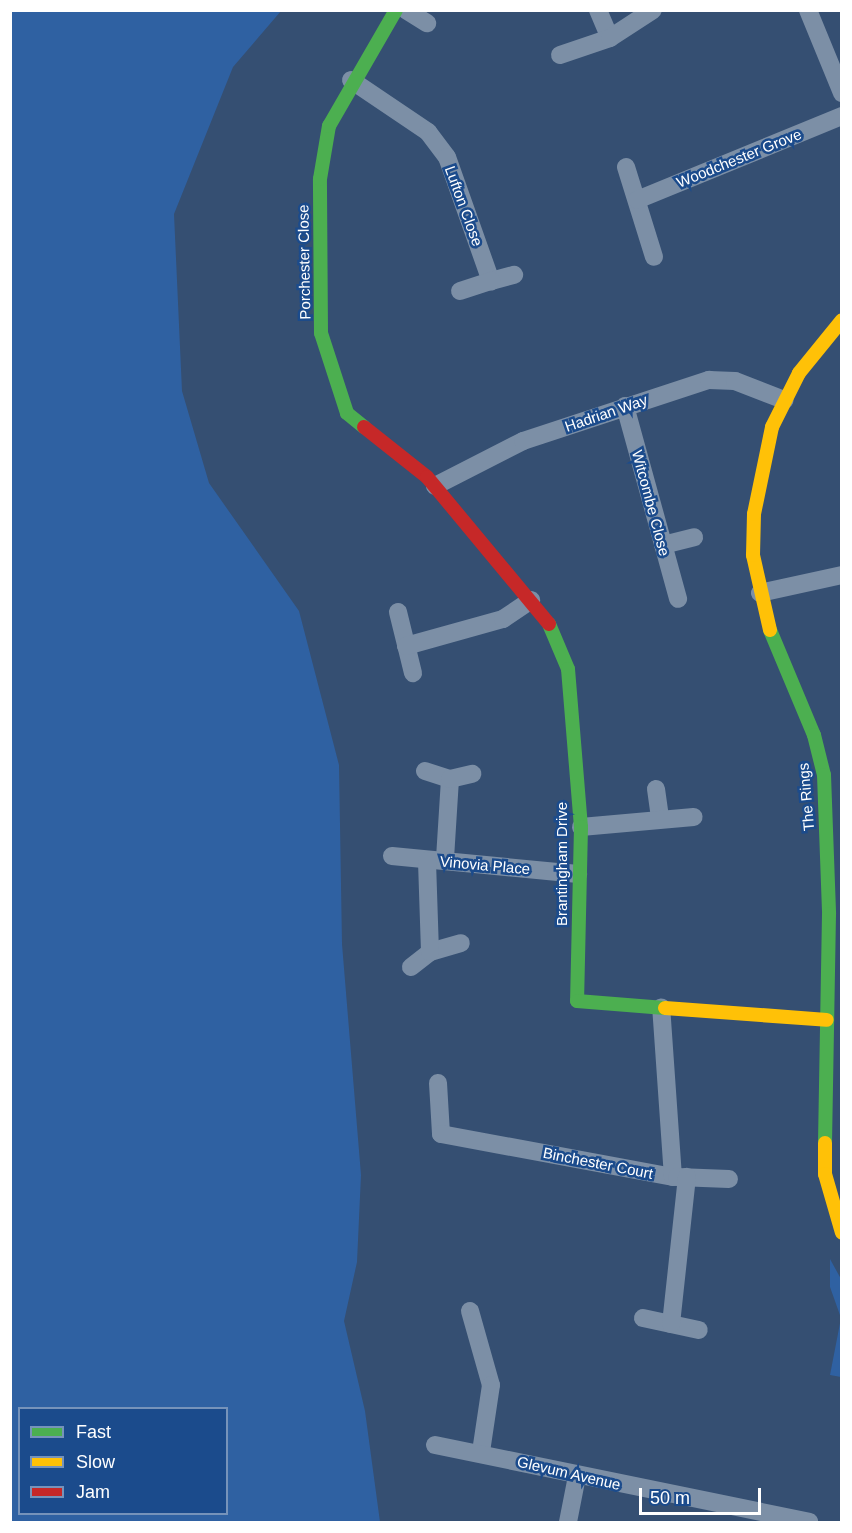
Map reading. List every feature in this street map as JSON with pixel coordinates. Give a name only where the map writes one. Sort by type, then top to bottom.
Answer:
[{"type":"street","name":"Porchester Close","points":[[396,10],[351,80],[330,126],[320,179],[321,333],[347,413],[435,486]]},
{"type":"street","points":[[406,10],[427,23]]},
{"type":"street","points":[[598,10],[610,38]]},
{"type":"street","points":[[560,55],[610,38],[653,10]]},
{"type":"street","points":[[808,10],[838,74],[842,93]]},
{"type":"street","name":"Lufton Close","points":[[351,80],[428,132],[447,157],[491,281]]},
{"type":"street","name":"Woodchester Grove","points":[[636,200],[842,116]]},
{"type":"street","points":[[626,167],[654,257]]},
{"type":"street","points":[[460,291],[514,275]]},
{"type":"street","name":"The Rings","points":[[842,320],[784,400],[761,464],[754,514],[759,593],[773,645],[814,735],[824,775],[835,914],[827,1020],[825,1173],[842,1233]]},
{"type":"street","name":"Hadrian Way","points":[[435,486],[523,441],[710,380],[735,381],[784,400]]},
{"type":"street","name":"Witcombe Close","points":[[625,406],[678,599]]},
{"type":"street","name":"Brantingham Drive","points":[[435,486],[531,600],[552,629],[568,669],[581,826],[578,874],[577,1001],[827,1020]]},
{"type":"street","points":[[663,545],[694,537]]},
{"type":"street","points":[[759,593],[842,575]]},
{"type":"street","points":[[406,646],[503,619],[531,600]]},
{"type":"street","points":[[398,612],[413,673]]},
{"type":"street","points":[[425,771],[450,779],[472,774]]},
{"type":"street","points":[[430,952],[436,860],[450,779]]},
{"type":"street","points":[[656,789],[660,818]]},
{"type":"street","points":[[581,826],[694,817]]},
{"type":"street","name":"Vinovia Place","points":[[392,856],[578,874]]},
{"type":"street","points":[[411,967],[430,952],[461,943]]},
{"type":"street","name":"Binchester Court","points":[[438,1083],[441,1134],[680,1177],[661,1008]]},
{"type":"street","points":[[671,1324],[680,1177],[729,1179]]},
{"type":"street","points":[[470,1311],[490,1385],[481,1452]]},
{"type":"street","points":[[643,1318],[699,1330]]},
{"type":"street","name":"Glevum Avenue","points":[[435,1445],[481,1452],[577,1476],[809,1522]]},
{"type":"street","points":[[568,1522],[577,1476]]},
{"type":"street","points":[[707,1522],[710,1504]]},
{"type":"shaded area","points":[[10,11],[281,11],[233,67],[174,214],[182,391],[209,483],[299,611],[339,765],[342,944],[361,1175],[357,1262],[344,1321],[365,1411],[380,1522],[11,1522]]},
{"type":"shaded area","points":[[830,1259],[841,1279],[841,1318],[830,1287]]},
{"type":"shaded area","points":[[841,1318],[841,1377],[830,1375]]},
{"type":"traffic: fast","points":[[364,427],[347,413],[321,333],[320,179],[329,126],[396,10]]},
{"type":"traffic: fast","points":[[549,624],[568,669],[581,827],[577,1001],[665,1008]]},
{"type":"traffic: fast","points":[[770,630],[814,735],[824,775],[829,914],[825,1143]]},
{"type":"traffic: slow","points":[[770,630],[753,555],[754,514],[772,427],[799,373],[842,320]]},
{"type":"traffic: slow","points":[[665,1008],[827,1020]]},
{"type":"traffic: slow","points":[[825,1143],[825,1174],[842,1233]]},
{"type":"traffic: jam","points":[[364,427],[427,477],[549,624]]}]
